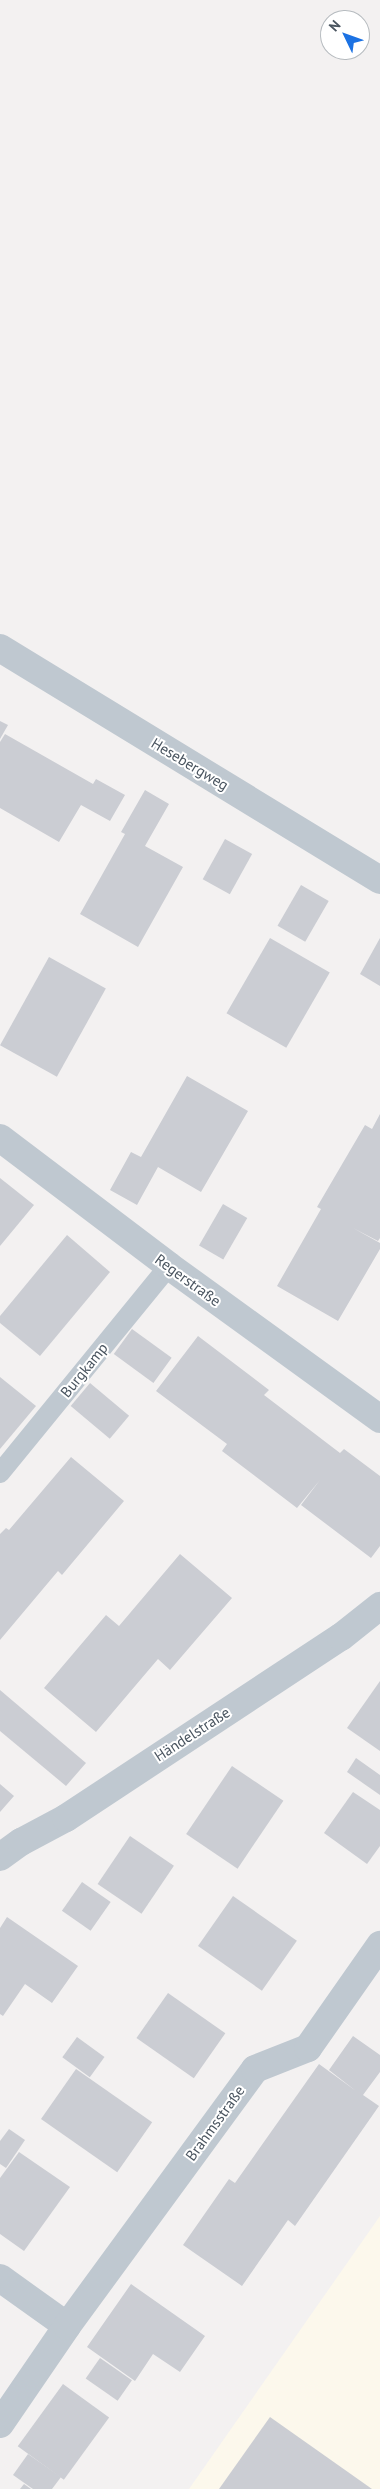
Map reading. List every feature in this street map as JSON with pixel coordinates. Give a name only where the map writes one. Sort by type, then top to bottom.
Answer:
[{"type":"street","name":"Hesebergweg","points":[[0,648],[380,880]]},
{"type":"street","name":"Regerstraße","points":[[0,1138],[168,1266],[380,1419]]},
{"type":"street","name":"Händelstraße","points":[[0,1857],[66,1818],[341,1637],[380,1606]]},
{"type":"street","name":"Brahmsstraße","points":[[0,2424],[67,2326],[255,2069],[308,2048],[380,1944]]},
{"type":"street","points":[[0,2278],[67,2326]]},
{"type":"lane","name":"Burgkamp","points":[[0,1473],[168,1266]]},
{"type":"shaded area","points":[[380,2216],[380,2489],[189,2489]]},
{"type":"building","points":[[0,721],[8,725],[0,739]]},
{"type":"building","points":[[5,734],[93,784],[96,779],[125,795],[110,821],[81,805],[59,842],[0,808],[0,742]]},
{"type":"building","points":[[145,790],[169,804],[145,846],[183,867],[138,947],[80,914],[125,834],[121,832]]},
{"type":"building","points":[[225,839],[252,854],[230,894],[203,879]]},
{"type":"building","points":[[301,885],[329,901],[305,942],[278,926]]},
{"type":"building","points":[[270,938],[330,972],[286,1048],[227,1013]]},
{"type":"building","points":[[380,938],[380,986],[360,974]]},
{"type":"building","points":[[49,957],[106,989],[57,1077],[0,1045]]},
{"type":"building","points":[[187,1076],[248,1111],[201,1192],[158,1167],[137,1205],[110,1190],[131,1152],[141,1157]]},
{"type":"building","points":[[380,1114],[380,1238],[378,1241],[353,1228],[380,1243],[380,1249],[338,1321],[277,1286],[321,1209],[317,1207],[365,1125],[372,1129]]},
{"type":"building","points":[[0,1178],[34,1205],[0,1246]]},
{"type":"building","points":[[223,1204],[247,1218],[223,1260],[199,1246]]},
{"type":"building","points":[[67,1235],[110,1272],[40,1356],[0,1323],[0,1316]]},
{"type":"building","points":[[132,1329],[172,1358],[153,1383],[114,1354]]},
{"type":"building","points":[[198,1336],[269,1390],[264,1395],[340,1453],[344,1449],[380,1476],[380,1546],[371,1558],[301,1505],[320,1480],[297,1508],[222,1451],[227,1444],[156,1391]]},
{"type":"building","points":[[0,1377],[36,1406],[0,1449]]},
{"type":"building","points":[[90,1383],[129,1416],[110,1439],[71,1406]]},
{"type":"building","points":[[71,1457],[124,1501],[62,1575],[58,1571],[0,1640],[0,1534],[6,1528],[9,1530]]},
{"type":"building","points":[[180,1554],[232,1598],[170,1670],[158,1659],[96,1732],[44,1688],[106,1615],[119,1626]]},
{"type":"building","points":[[380,1681],[380,1751],[347,1728]]},
{"type":"building","points":[[0,1690],[86,1763],[66,1786],[0,1731]]},
{"type":"building","points":[[356,1758],[380,1775],[380,1795],[347,1772]]},
{"type":"building","points":[[232,1766],[283,1801],[238,1869],[186,1834]]},
{"type":"building","points":[[0,1784],[14,1796],[0,1812]]},
{"type":"building","points":[[353,1792],[380,1810],[380,1846],[367,1864],[324,1833]]},
{"type":"building","points":[[130,1836],[174,1866],[142,1914],[98,1884]]},
{"type":"building","points":[[82,1882],[111,1902],[91,1931],[62,1911]]},
{"type":"building","points":[[233,1896],[297,1941],[262,1991],[198,1946]]},
{"type":"building","points":[[7,1917],[78,1966],[52,2003],[25,1984],[3,2016],[0,2014],[0,1928]]},
{"type":"building","points":[[168,1993],[225,2033],[194,2078],[136,2038]]},
{"type":"building","points":[[353,2036],[380,2055],[380,2072],[363,2095],[379,2106],[295,2226],[288,2220],[242,2286],[183,2245],[229,2179],[235,2183],[319,2064],[356,2091],[329,2070]]},
{"type":"building","points":[[77,2037],[105,2057],[90,2077],[62,2057]]},
{"type":"building","points":[[76,2069],[152,2122],[117,2172],[41,2119]]},
{"type":"building","points":[[9,2129],[25,2140],[6,2168],[0,2164],[0,2141]]},
{"type":"building","points":[[19,2152],[70,2187],[24,2251],[0,2234],[0,2178]]},
{"type":"building","points":[[131,2284],[205,2336],[180,2372],[153,2354],[135,2381],[87,2347]]},
{"type":"building","points":[[100,2358],[132,2380],[118,2401],[86,2378]]},
{"type":"building","points":[[63,2384],[109,2418],[64,2480],[18,2446]]},
{"type":"building","points":[[270,2417],[372,2489],[219,2489]]},
{"type":"building","points":[[28,2454],[61,2477],[52,2489],[33,2489],[13,2475]]},
{"type":"building","points":[[24,2484],[31,2489],[20,2489]]}]
